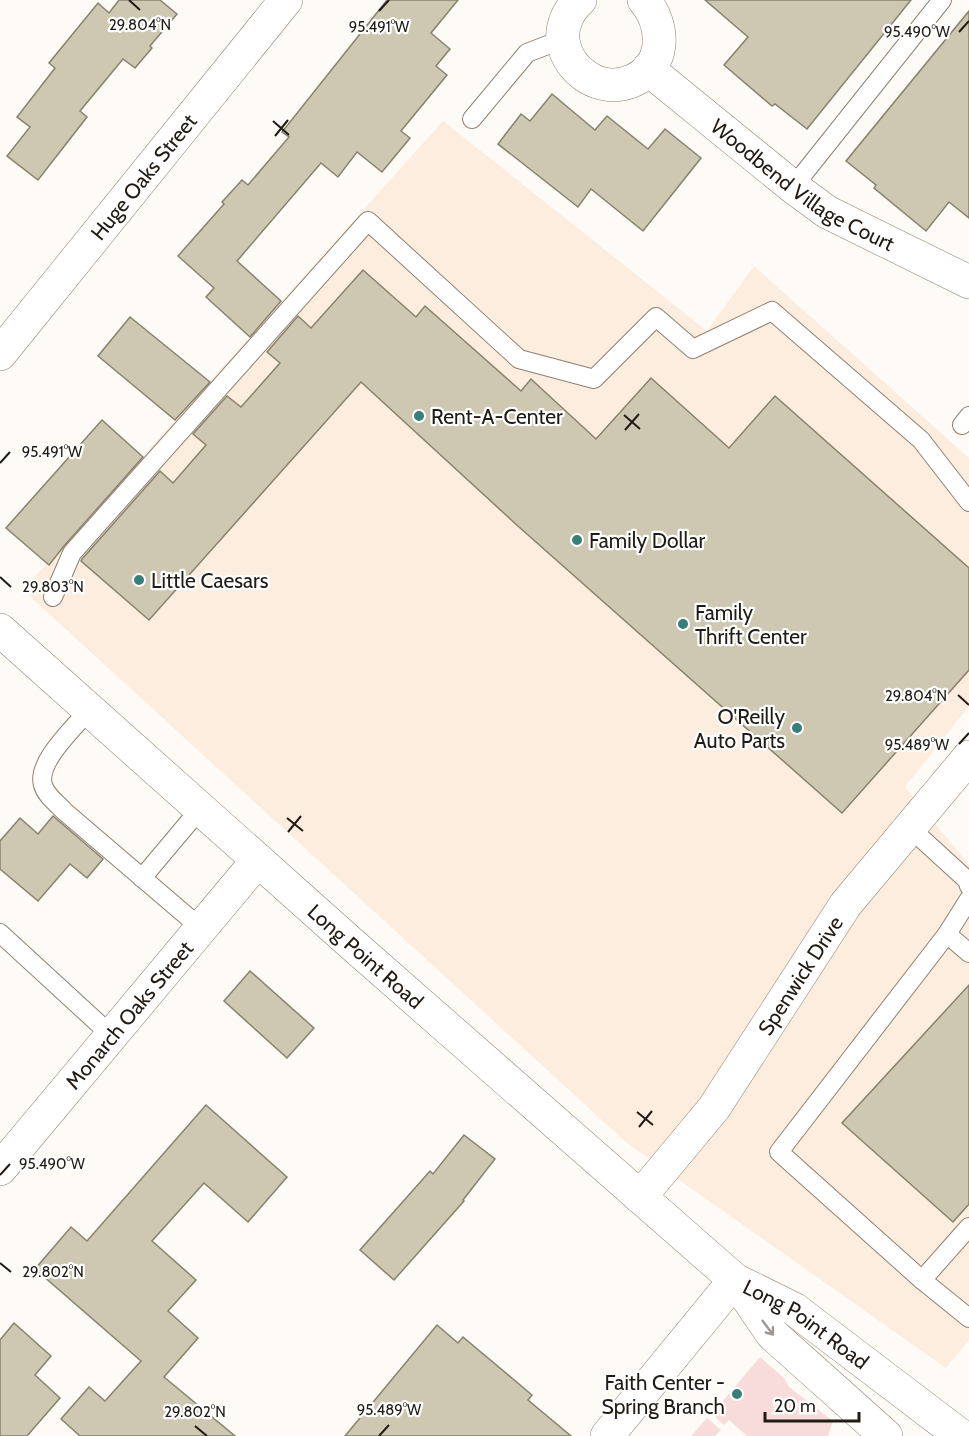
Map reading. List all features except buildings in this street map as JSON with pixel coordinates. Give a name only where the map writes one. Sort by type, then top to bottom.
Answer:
[{"type":"street","name":"Huge Oaks Street","points":[[0,354],[286,0]]},
{"type":"street","points":[[580,0],[566,20],[563,39],[568,57],[579,72],[595,82],[614,85],[633,81],[648,69],[658,53],[661,34],[656,16],[644,0]]},
{"type":"street","name":"Woodbend Village Court","points":[[648,69],[827,212],[969,282]]},
{"type":"street","name":"Long Point Road","points":[[0,630],[735,1280],[772,1334],[886,1436]]},
{"type":"street","name":"Spenwick Drive","points":[[640,1197],[714,1108],[846,904],[969,757]]},
{"type":"street","name":"Monarch Oaks Street","points":[[0,1168],[258,860]]},
{"type":"street","points":[[606,1436],[735,1280]]},
{"type":"street","name":"Long Point Road","points":[[735,1280],[794,1309],[960,1431]]},
{"type":"lane","points":[[793,187],[942,0]]},
{"type":"lane","points":[[472,119],[527,53],[563,39]]},
{"type":"lane","points":[[53,597],[72,553],[368,221],[519,359],[594,379],[656,317],[693,349],[772,311],[921,440],[969,502]]},
{"type":"lane","points":[[89,710],[45,762],[43,786],[48,795],[64,811],[202,929]]},
{"type":"lane","points":[[142,878],[200,808]]},
{"type":"lane","points":[[910,828],[967,880],[969,886]]},
{"type":"lane","points":[[969,899],[946,934],[779,1152],[922,1280],[969,1318]]},
{"type":"lane","points":[[0,933],[112,1036]]},
{"type":"lane","points":[[946,934],[969,953]]},
{"type":"lane","points":[[922,1280],[969,1227]]},
{"type":"shaded area","points":[[443,121],[707,331],[754,266],[969,458],[969,706],[905,787],[969,865],[969,1340],[946,1368],[627,1143],[23,590]]},
{"type":"shaded area","points":[[760,1357],[784,1378],[789,1387],[833,1421],[828,1436],[747,1436],[729,1420],[724,1425],[712,1414]]},
{"type":"shaded area","points":[[707,1418],[721,1430],[715,1436],[691,1436]]},
{"type":"place","name":"Rent-A-Center","points":[[419,416]]},
{"type":"place","name":"Family Dollar","points":[[577,540]]},
{"type":"place","name":"Little Caesars","points":[[139,580]]},
{"type":"place","name":"Family Thrift Center","points":[[683,624]]},
{"type":"place","name":"O'Reilly Auto Parts","points":[[797,728]]},
{"type":"place","name":"Faith Center - Spring Branch","points":[[737,1394]]}]
